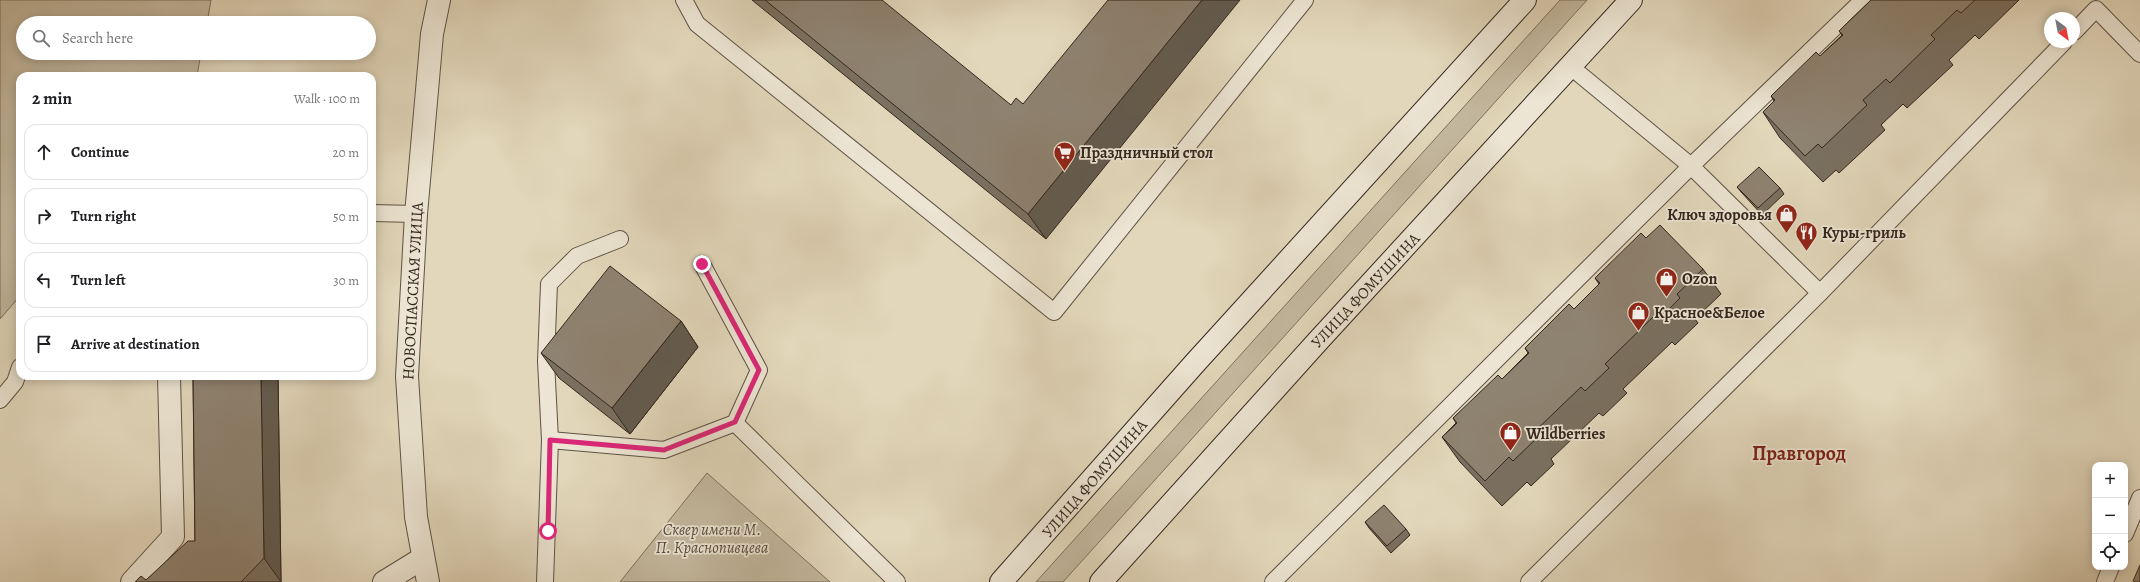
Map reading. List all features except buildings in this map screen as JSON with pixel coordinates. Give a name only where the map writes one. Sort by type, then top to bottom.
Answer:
[{"type":"main road","name":"НОВОСПАССКАЯ УЛИЦА","points":[[428,582],[416,517],[407,376],[416,214],[432,34],[439,0]]},
{"type":"main road","name":"УЛИЦА ФОМУШИНА","points":[[1002,582],[1195,363],[1525,0]]},
{"type":"main road","name":"УЛИЦА ФОМУШИНА","points":[[1101,582],[1318,341],[1631,0]]},
{"type":"main road","points":[[132,582],[174,537],[170,380]]},
{"type":"main road","points":[[384,582],[423,558]]},
{"type":"lane","points":[[684,0],[697,24],[1054,312],[1305,0]]},
{"type":"lane","points":[[1273,582],[1691,166],[1863,0]]},
{"type":"lane","points":[[2080,26],[2096,9],[2140,54]]},
{"type":"lane","points":[[1529,582],[1820,293],[2058,48]]},
{"type":"lane","points":[[1571,67],[1691,166],[1820,293]]},
{"type":"lane","points":[[376,213],[416,214]]},
{"type":"lane","points":[[545,582],[550,440],[546,361],[549,284],[577,256],[620,239]]},
{"type":"lane","points":[[550,440],[664,450],[735,422],[759,370],[702,264]]},
{"type":"lane","points":[[0,400],[16,379]]},
{"type":"lane","points":[[735,422],[897,582]]},
{"type":"lane","points":[[2128,527],[2140,498]]},
{"type":"lane","points":[[2105,582],[2110,570]]},
{"type":"green space","points":[[0,0],[211,0],[208,16],[16,16],[16,60],[200,60],[198,72],[16,72],[16,301],[0,319]]},
{"type":"green space","points":[[1560,0],[1587,0],[1063,582],[1036,582]]},
{"type":"green space","name":"Сквер имени М. П. Краснопивцева","points":[[707,473],[830,582],[620,582]]},
{"type":"place","name":"Праздничный стол","points":[[1065,172]]},
{"type":"place","name":"Ключ здоровья","points":[[1787,234]]},
{"type":"place","name":"Куры-гриль","points":[[1806,252]]},
{"type":"place","name":"Ozon","points":[[1666,298]]},
{"type":"place","name":"Красное&Белое","points":[[1639,332]]},
{"type":"place","name":"Wildberries","points":[[1511,452]]},
{"type":"district","name":"Правгород","points":[[1799,453]]},
{"type":"route","points":[[548,531],[550,440],[664,450],[735,422],[759,370],[702,264]]}]
